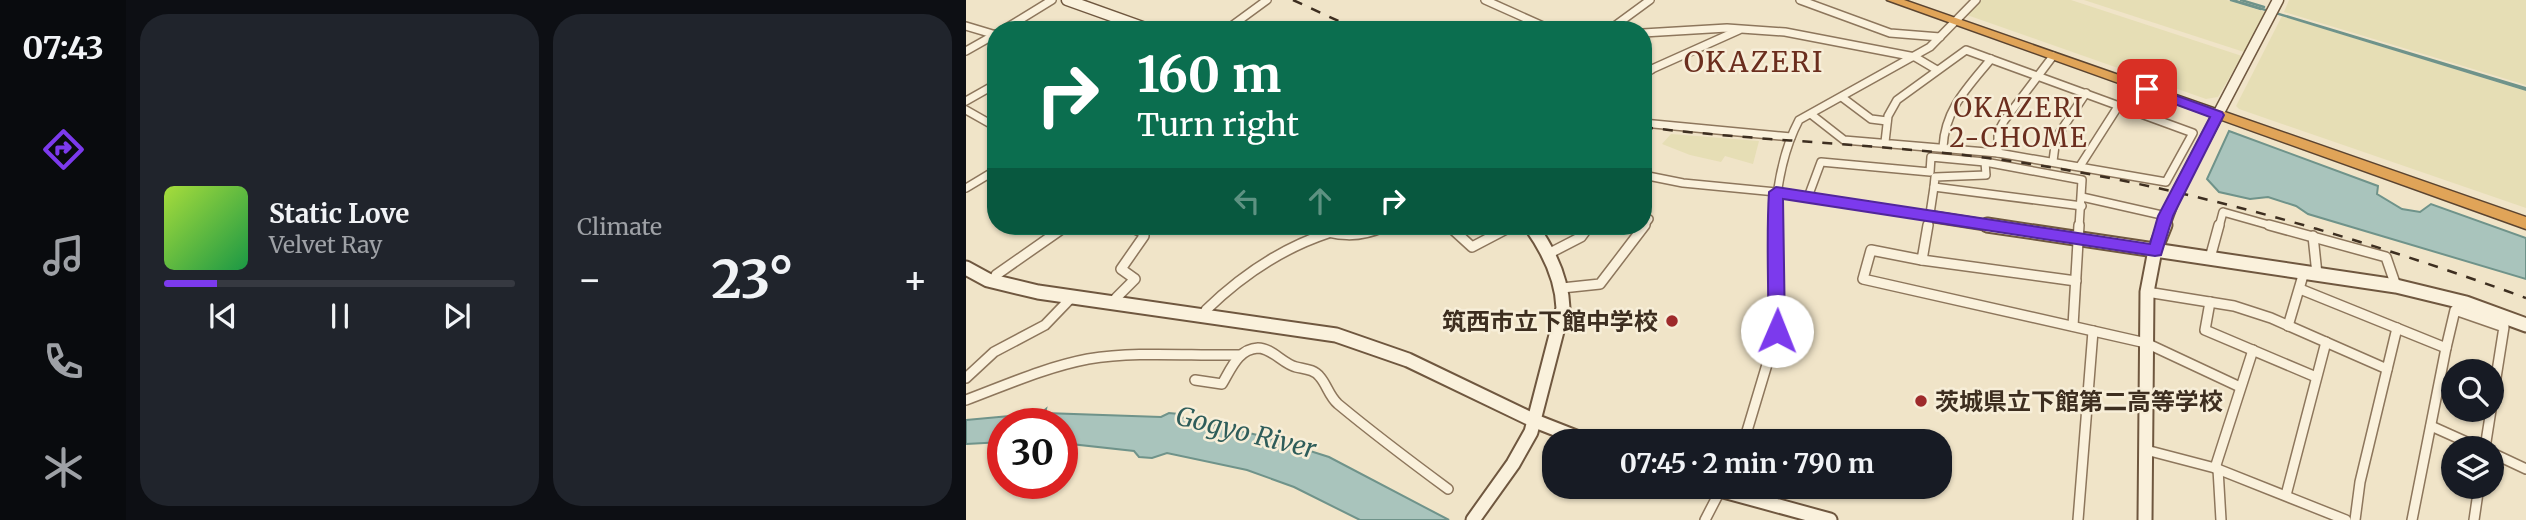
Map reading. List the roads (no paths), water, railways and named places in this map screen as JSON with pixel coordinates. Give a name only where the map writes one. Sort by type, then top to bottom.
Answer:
[{"type":"highway","points":[[1893,0],[2219,112],[2526,223]]},
{"type":"highway","points":[[1909,0],[2053,56],[2526,216]]},
{"type":"street","points":[[1018,21],[1052,0]]},
{"type":"street","points":[[1067,0],[1126,21]]},
{"type":"street","points":[[1238,21],[1267,0]]},
{"type":"street","points":[[1485,0],[1532,21]]},
{"type":"street","points":[[1621,21],[1650,0]]},
{"type":"street","points":[[1800,0],[1890,33],[1930,34],[1940,37]]},
{"type":"street","points":[[1748,429],[1777,331],[1777,257],[1774,229],[1776,192],[1791,137],[1799,120],[1915,57],[1940,37],[1976,0]]},
{"type":"street","points":[[2145,520],[2147,292],[2155,250],[2165,216],[2278,0]]},
{"type":"street","points":[[966,26],[987,32]]},
{"type":"street","points":[[1652,33],[1742,29],[1785,32],[1915,57],[1937,70]]},
{"type":"street","points":[[1652,70],[1742,29]]},
{"type":"street","points":[[966,51],[987,39]]},
{"type":"street","points":[[1812,114],[1844,140],[1998,153],[2166,182],[2195,130],[2119,106],[1966,50],[1903,94],[1887,121],[1885,142]]},
{"type":"street","points":[[1998,153],[1997,140],[2001,126],[2053,56]]},
{"type":"street","points":[[1943,147],[1942,128],[1947,113],[1991,59]]},
{"type":"street","points":[[966,101],[987,89]]},
{"type":"street","points":[[2053,161],[2056,138],[2086,93]]},
{"type":"street","points":[[1843,98],[1871,119],[1887,121]]},
{"type":"street","points":[[2080,166],[2119,106]]},
{"type":"street","points":[[966,110],[987,122]]},
{"type":"street","points":[[1652,123],[1791,137]]},
{"type":"street","points":[[1922,260],[1934,187],[1931,157],[1985,162],[2082,180],[2073,327]]},
{"type":"street","points":[[1808,197],[1821,162],[1933,174],[1986,175],[1985,162]]},
{"type":"street","points":[[966,188],[987,175]]},
{"type":"street","points":[[1652,177],[1683,183],[1776,192],[2396,286],[2466,303],[2526,325]]},
{"type":"street","points":[[1934,187],[2082,201],[2165,216]]},
{"type":"street","points":[[2210,258],[2223,212],[2386,257],[2396,286]]},
{"type":"street","points":[[996,275],[1053,235]]},
{"type":"street","points":[[1116,299],[1135,279],[1121,269],[1144,235]]},
{"type":"street","points":[[1206,310],[1245,274],[1312,235]]},
{"type":"street","points":[[1459,235],[1472,247],[1495,235]]},
{"type":"street","points":[[1478,514],[1513,464],[1535,421],[1563,309],[1562,288],[1548,254],[1536,235]]},
{"type":"street","points":[[1548,254],[1582,235]]},
{"type":"street","points":[[1562,288],[1600,284],[1637,235]]},
{"type":"street","points":[[2288,326],[2300,289],[2310,273],[2314,236]]},
{"type":"street","points":[[2076,281],[1922,260],[1871,250],[1863,279],[2146,343],[2241,387]]},
{"type":"street","points":[[966,268],[1000,283],[1072,298],[1336,335],[1408,360],[1555,429]]},
{"type":"street","points":[[2300,289],[2446,348]]},
{"type":"street","points":[[2147,292],[2234,306],[2387,369]]},
{"type":"street","points":[[966,378],[994,352],[1045,325],[1072,298]]},
{"type":"street","points":[[2210,302],[2204,330],[2316,377]]},
{"type":"street","points":[[2412,520],[2455,310],[2504,327],[2499,359]]},
{"type":"street","points":[[2355,520],[2360,482],[2397,328]]},
{"type":"street","points":[[2078,520],[2093,331]]},
{"type":"street","points":[[2286,495],[2326,342]]},
{"type":"street","points":[[1195,380],[1222,384],[1239,355],[1245,350],[1264,349],[1294,367],[1314,372],[1338,404],[1448,489]]},
{"type":"street","points":[[2221,520],[2217,468],[2253,350]]},
{"type":"street","points":[[966,400],[1052,370],[1093,359],[1148,353],[1239,355]]},
{"type":"street","points":[[2431,426],[2453,436]]},
{"type":"street","points":[[2146,450],[2217,468],[2346,520]]},
{"type":"street","points":[[2504,459],[2526,469]]},
{"type":"street","points":[[1705,520],[1715,499]]},
{"type":"street","points":[[1755,499],[1830,520]]},
{"type":"street","points":[[2474,520],[2477,499]]},
{"type":"water","points":[[2233,0],[2526,88],[2526,90],[2265,10]]},
{"type":"water","points":[[2229,131],[2378,186],[2377,194],[2402,209],[2420,212],[2431,204],[2526,238],[2526,279],[2308,214],[2296,206],[2268,197],[2250,199],[2219,192],[2207,179]]},
{"type":"water","points":[[1169,413],[1179,414],[1188,421],[1200,424],[1223,424],[1223,427],[1329,457],[1449,520],[1360,520],[1294,487],[1247,470],[1167,453],[1152,458],[1139,457],[1134,451],[1078,445],[1078,414],[1161,417]]},
{"type":"water","points":[[987,418],[987,443],[966,444],[966,420]]},
{"type":"waterway","points":[[2231,0],[2261,9]]},
{"type":"waterway","points":[[2241,0],[2264,7]]},
{"type":"railway","points":[[1293,0],[1338,21]]},
{"type":"railway","points":[[1652,128],[1939,152],[2100,176],[2285,220],[2526,298]]},
{"type":"place","name":"筑西市立下館中学校","points":[[1672,321]]},
{"type":"place","name":"茨城県立下館第二高等学校","points":[[1921,401]]},
{"type":"district","name":"OKAZERI","points":[[1754,62]]},
{"type":"district","name":"OKAZERI 2-CHOME","points":[[2019,122]]},
{"type":"water label","name":"Gogyo River","points":[[1246,432]]}]
